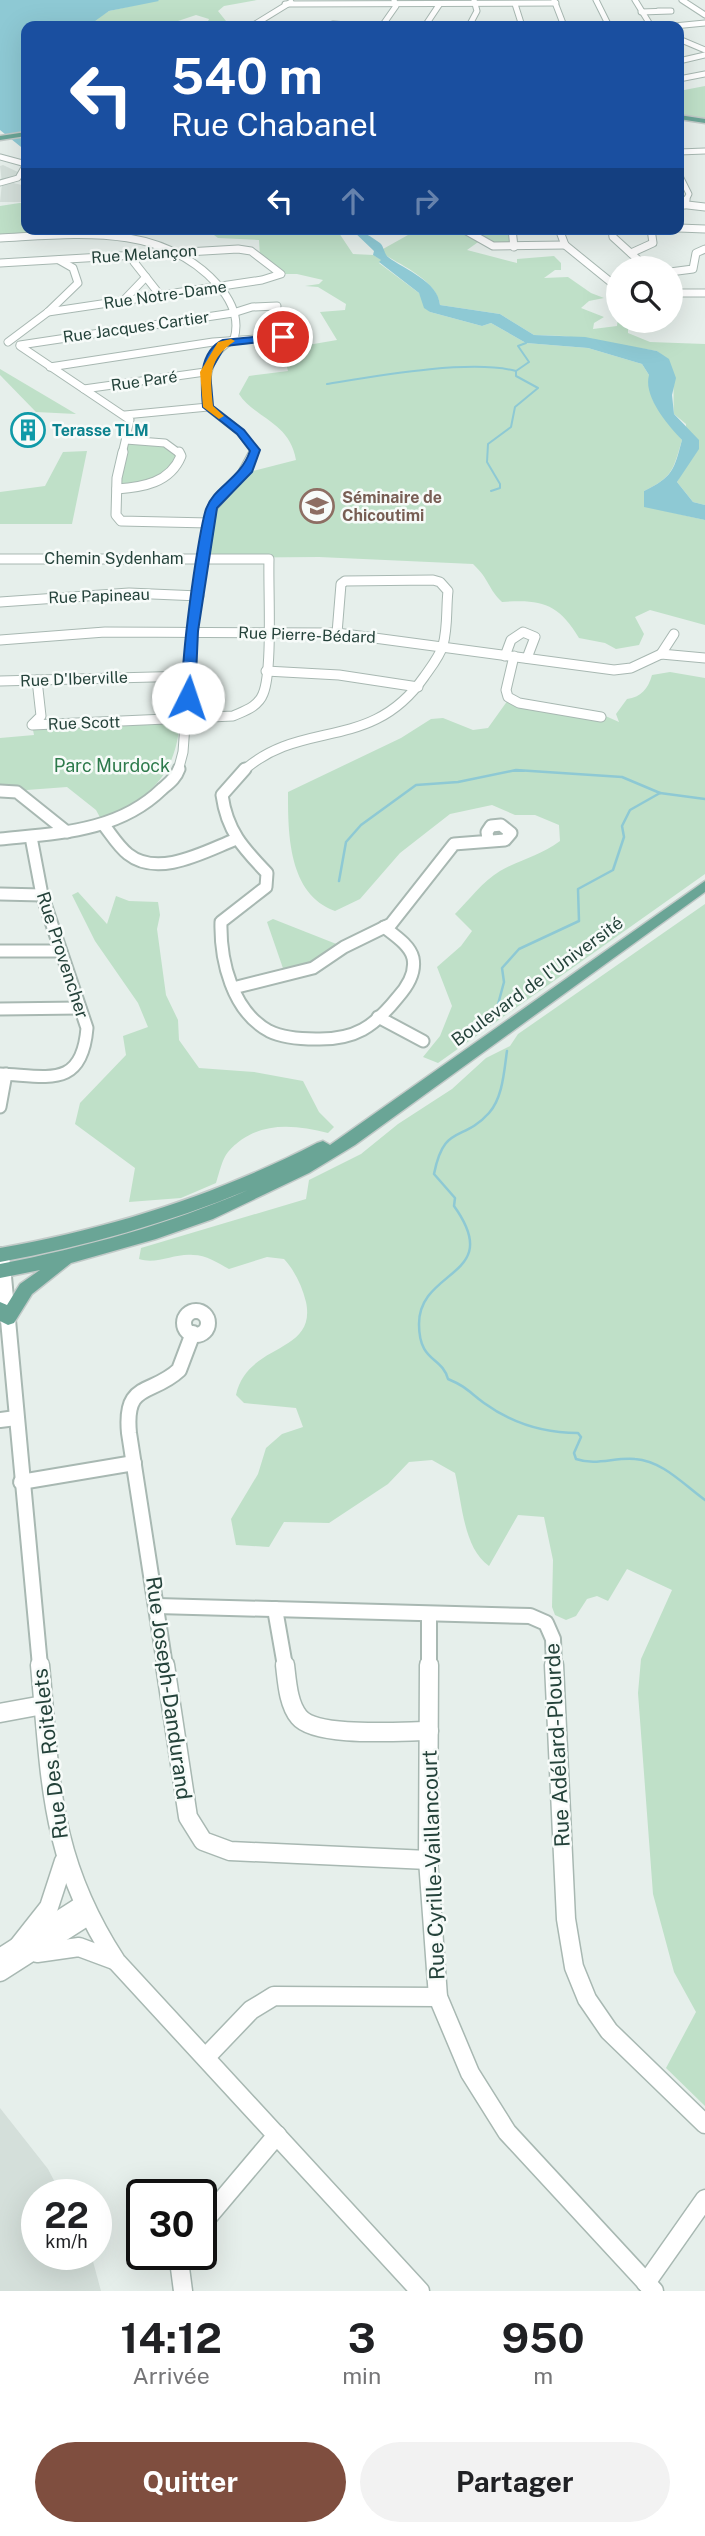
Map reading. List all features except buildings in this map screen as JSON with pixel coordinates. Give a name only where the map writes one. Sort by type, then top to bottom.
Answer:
[{"type":"main road","points":[[684,118],[705,121]]},
{"type":"main road","points":[[3,138],[21,135]]},
{"type":"main road","name":"Boulevard de l'Université","points":[[2,1263],[71,1257],[162,1232],[261,1192],[360,1136],[392,1109],[705,885]]},
{"type":"main road","name":"Boulevard de l'Université","points":[[2,1263],[191,1205],[300,1159],[392,1109]]},
{"type":"main road","points":[[4,1314],[26,1289],[71,1257]]},
{"type":"street","points":[[260,21],[295,0]]},
{"type":"street","points":[[596,0],[606,21]]},
{"type":"street","points":[[635,0],[647,21]]},
{"type":"street","points":[[682,0],[705,15]]},
{"type":"street","points":[[472,21],[476,16],[475,2]]},
{"type":"street","points":[[285,4],[341,6],[555,2],[563,21]]},
{"type":"street","points":[[385,21],[395,3]]},
{"type":"street","points":[[515,4],[520,21]]},
{"type":"street","points":[[428,21],[439,5]]},
{"type":"street","points":[[334,21],[341,6]]},
{"type":"street","points":[[641,12],[658,11]]},
{"type":"street","points":[[684,25],[705,23]]},
{"type":"street","points":[[684,42],[705,52]]},
{"type":"street","points":[[684,59],[705,52]]},
{"type":"street","points":[[684,77],[705,74]]},
{"type":"street","points":[[684,152],[705,151]]},
{"type":"street","points":[[0,157],[21,163]]},
{"type":"street","points":[[0,166],[16,162]]},
{"type":"street","points":[[18,178],[21,173]]},
{"type":"street","points":[[0,183],[21,178]]},
{"type":"street","points":[[684,184],[689,194],[684,202]]},
{"type":"street","points":[[684,205],[705,208]]},
{"type":"street","points":[[684,229],[705,229]]},
{"type":"street","points":[[0,238],[94,235]]},
{"type":"street","points":[[129,235],[203,265],[237,312],[236,334],[221,344],[205,372],[208,407]]},
{"type":"street","points":[[474,235],[493,246],[565,245]]},
{"type":"street","points":[[513,235],[514,247]]},
{"type":"street","points":[[561,235],[565,245],[606,278]]},
{"type":"street","points":[[613,235],[634,256]]},
{"type":"street","points":[[631,253],[650,247],[653,243],[652,235]]},
{"type":"street","name":"Rue Melançon","points":[[0,263],[134,256],[206,249],[251,251],[281,274]]},
{"type":"street","points":[[683,270],[693,269],[696,253],[705,249]]},
{"type":"street","points":[[134,256],[134,262],[160,295]]},
{"type":"street","points":[[70,264],[79,259]]},
{"type":"street","points":[[58,260],[70,264],[79,283],[12,345],[130,420],[117,489],[116,515],[121,521],[209,523]]},
{"type":"street","name":"Rue Notre-Dame","points":[[48,312],[279,277],[281,274]]},
{"type":"street","points":[[123,301],[146,278]]},
{"type":"street","points":[[683,293],[705,293]]},
{"type":"street","name":"Rue Jacques Cartier","points":[[12,345],[237,312],[256,313],[280,305]]},
{"type":"street","points":[[50,367],[226,342],[298,336]]},
{"type":"street","name":"Rue Paré","points":[[84,389],[205,372]]},
{"type":"street","points":[[0,839],[67,832],[119,820],[150,801],[177,775],[191,676],[192,631],[212,508],[223,492],[248,470],[255,450],[240,432],[208,407],[125,415]]},
{"type":"street","points":[[117,489],[143,487],[158,481],[177,468],[181,456],[179,449],[170,445],[126,440]]},
{"type":"street","name":"Chemin Sydenham","points":[[0,559],[269,559]]},
{"type":"street","points":[[186,719],[244,712],[263,694],[268,634],[269,559]]},
{"type":"street","points":[[337,633],[341,584],[345,580],[433,580],[444,585],[448,592],[443,646],[418,687],[391,714],[368,727],[294,743],[267,754],[243,769],[222,794],[225,823],[234,840],[267,873],[266,887],[221,922],[221,954],[233,988],[262,1027],[274,1033],[307,1039],[342,1039],[352,1036],[378,1017],[411,982],[415,972],[413,956],[384,927]]},
{"type":"street","name":"Rue Papineau","points":[[0,602],[129,593],[199,596]]},
{"type":"street","name":"Rue Pierre-Bédard","points":[[0,640],[105,632],[337,633],[614,670],[631,668],[657,656]]},
{"type":"street","points":[[527,658],[535,636],[523,632],[511,640],[506,690],[509,697],[519,703],[601,717]]},
{"type":"street","points":[[657,656],[674,634]]},
{"type":"street","points":[[657,656],[705,658]]},
{"type":"street","points":[[266,671],[339,675],[418,687]]},
{"type":"street","name":"Rue D'Iberville","points":[[0,681],[191,676]]},
{"type":"street","name":"Rue Scott","points":[[37,680],[41,716],[32,725],[186,719]]},
{"type":"street","points":[[0,791],[17,792],[67,832]]},
{"type":"street","points":[[103,824],[131,856],[151,862],[175,862],[234,840]]},
{"type":"street","name":"Rue Provencher","points":[[3,1074],[64,1074],[73,1070],[81,1061],[86,1042],[87,1028],[42,895],[31,837]]},
{"type":"street","points":[[233,988],[313,968],[344,947],[391,923],[446,850],[459,842],[488,839]]},
{"type":"street","points":[[0,894],[42,895]]},
{"type":"street","points":[[0,951],[61,951]]},
{"type":"street","points":[[0,1009],[80,1008]]},
{"type":"street","points":[[378,1017],[423,1041]]},
{"type":"street","points":[[0,1107],[3,1074]]},
{"type":"street","name":"Rue Des Roitelets","points":[[2,1263],[4,1314],[52,1798],[64,1860],[84,1911],[116,1961],[420,2291]]},
{"type":"street","name":"Rue Joseph-Dandurand","points":[[193,1334],[181,1368],[168,1379],[131,1398],[129,1412],[134,1464],[188,1817],[201,1841],[211,1847],[230,1851],[428,1860]]},
{"type":"street","points":[[0,1420],[16,1418]]},
{"type":"street","points":[[22,1482],[134,1464]]},
{"type":"street","name":"Rue Adélard-Plourde","points":[[157,1606],[530,1616],[546,1623],[551,1630],[566,1919],[574,1967],[587,1999],[609,2031],[705,2123]]},
{"type":"street","points":[[275,1609],[291,1702],[300,1719],[319,1729],[429,1731]]},
{"type":"street","name":"Rue Cyrille-Vaillancourt","points":[[429,1615],[428,1860],[438,1997],[470,2073],[507,2132],[650,2287]]},
{"type":"street","points":[[0,1713],[43,1705]]},
{"type":"street","points":[[0,1972],[21,1951],[51,1907],[64,1860]]},
{"type":"street","points":[[0,1958],[21,1951],[84,1911]]},
{"type":"street","points":[[21,1951],[79,1947],[116,1961]]},
{"type":"street","points":[[206,2057],[251,2010],[274,1996],[438,1997]]},
{"type":"street","points":[[217,2206],[277,2135]]},
{"type":"street","points":[[650,2287],[705,2199]]},
{"type":"street","points":[[180,2270],[183,2291]]},
{"type":"shaded area","points":[[0,166],[20,173],[9,182],[21,185],[21,202],[0,202]]},
{"type":"shaded area","points":[[0,2108],[53,2179],[21,2179],[21,2270],[95,2270],[101,2291],[0,2291]]},
{"type":"green space","points":[[158,0],[257,0],[224,6],[218,11],[226,21],[208,21],[209,19],[196,15],[178,21],[93,21],[109,11]]},
{"type":"green space","points":[[705,86],[705,119],[684,116],[684,90]]},
{"type":"green space","points":[[21,203],[21,235],[94,235],[0,238],[0,206]]},
{"type":"green space","points":[[214,235],[340,235],[353,254],[373,255],[382,260],[379,263],[419,293],[430,312],[482,326],[491,323],[526,343],[588,348],[642,364],[649,375],[653,401],[682,440],[666,477],[644,491],[644,506],[705,520],[705,625],[650,610],[635,617],[644,634],[639,645],[616,649],[605,643],[579,638],[564,617],[547,606],[528,601],[502,602],[473,564],[319,557],[204,558],[212,508],[245,473],[296,460],[287,437],[239,394],[249,376],[288,371],[286,363],[299,355],[296,347],[337,340],[320,312],[345,310],[346,304],[318,287],[305,286],[319,284],[323,280],[297,274],[281,274],[260,257],[259,240],[218,238]]},
{"type":"green space","points":[[408,235],[513,235],[514,247],[481,240],[467,250],[517,263],[517,259],[554,256],[561,263],[561,270],[555,270],[544,278],[568,277],[591,293],[604,298],[589,301],[581,308],[604,317],[594,323],[593,329],[606,327],[606,333],[628,333],[650,342],[705,344],[705,505],[693,502],[677,482],[687,463],[686,424],[674,414],[672,372],[669,364],[657,351],[564,336],[534,335],[500,314],[440,305],[438,296],[426,282],[385,255],[383,249]]},
{"type":"green space","points":[[0,369],[76,414],[36,412],[0,375]]},
{"type":"green space","points":[[126,440],[158,442],[181,456],[158,481],[117,489]]},
{"type":"green space","points":[[87,451],[72,524],[0,524],[0,492],[45,486],[63,452]]},
{"type":"green space","points":[[670,672],[705,678],[705,874],[438,1063],[423,1057],[440,1036],[452,1006],[437,967],[461,946],[472,931],[455,914],[494,875],[560,841],[559,825],[535,815],[515,815],[492,805],[450,814],[400,853],[360,899],[335,911],[319,903],[299,877],[290,843],[288,792],[401,738],[431,719],[443,718],[473,730],[488,728],[508,700],[569,711],[592,710],[619,722],[616,714],[627,699],[643,692],[652,675]]},
{"type":"green space","name":"Parc Murdock","points":[[180,720],[173,756],[158,782],[134,803],[102,821],[96,810],[67,787],[0,792],[0,738],[34,735],[32,725]]},
{"type":"green space","points":[[78,892],[107,924],[116,896],[129,901],[158,902],[160,915],[157,929],[166,995],[178,1020],[179,1040],[199,1068],[254,1072],[303,1081],[319,1112],[334,1127],[328,1133],[288,1127],[262,1130],[239,1142],[228,1152],[216,1183],[181,1198],[129,1202],[135,1168],[75,1124],[80,1103],[126,1055],[123,1036],[148,1027],[138,1003],[95,941],[72,895]]},
{"type":"green space","points":[[705,904],[705,2106],[666,2068],[696,2012],[674,1972],[653,1894],[638,1693],[641,1659],[672,1590],[627,1569],[608,1601],[597,1596],[587,1599],[576,1616],[566,1620],[555,1615],[552,1607],[553,1560],[544,1517],[518,1515],[489,1566],[480,1558],[469,1536],[455,1473],[432,1460],[409,1462],[388,1484],[329,1523],[284,1522],[269,1547],[236,1545],[231,1519],[258,1474],[266,1448],[282,1434],[303,1427],[296,1408],[244,1403],[236,1395],[243,1378],[253,1366],[292,1341],[301,1331],[307,1319],[302,1290],[284,1259],[267,1257],[229,1269],[198,1255],[152,1261],[139,1259],[141,1248],[306,1199],[309,1180],[361,1154],[398,1124],[452,1089],[486,1058],[510,1046],[518,1034]]},
{"type":"green space","points":[[273,919],[344,947],[286,977],[267,922]]},
{"type":"water","points":[[0,0],[159,1],[109,11],[95,21],[21,21],[21,147],[0,130]]},
{"type":"water","points":[[357,235],[367,235],[381,244],[388,257],[420,277],[433,289],[440,305],[500,314],[534,335],[585,337],[657,351],[669,359],[676,378],[672,395],[674,414],[699,440],[699,449],[677,482],[693,502],[705,505],[705,520],[644,507],[644,491],[671,472],[682,440],[653,401],[648,383],[649,375],[642,364],[588,348],[526,343],[491,323],[482,326],[430,312],[424,308],[419,293],[379,262],[381,260],[373,255],[374,251]]},
{"type":"waterway","points":[[516,371],[529,362],[518,346],[526,343]]},
{"type":"waterway","points":[[327,384],[449,368],[497,368],[516,371]]},
{"type":"waterway","points":[[491,491],[500,488],[500,484],[487,462],[488,444],[511,427],[515,407],[538,388],[516,376],[516,371]]},
{"type":"waterway","points":[[339,881],[346,842],[361,825],[416,785],[458,782],[516,770],[622,777],[660,793]]},
{"type":"waterway","points":[[513,771],[524,771]]},
{"type":"waterway","points":[[493,1023],[504,982],[502,968],[519,949],[579,921],[578,889],[613,870],[624,837],[622,826],[630,810],[660,793]]},
{"type":"waterway","points":[[660,793],[705,799]]},
{"type":"waterway","points":[[507,1051],[502,1084],[494,1107],[479,1122],[449,1140],[438,1158],[434,1174],[455,1198],[454,1206],[467,1229],[470,1247],[465,1260],[432,1292],[423,1306],[419,1324],[423,1346],[441,1366],[448,1379],[506,1417],[529,1426],[578,1433],[581,1437],[574,1453],[576,1459],[591,1462],[635,1459],[655,1464],[705,1500]]},
{"type":"slow traffic","points":[[219,416],[208,407],[205,372],[221,344],[231,341]]},
{"type":"place","name":"Terasse TLM","points":[[28,430]]},
{"type":"place","name":"Séminaire de Chicoutimi","points":[[317,506]]},
{"type":"route","points":[[188,698],[192,631],[197,615],[212,508],[223,492],[248,470],[255,450],[240,432],[208,407],[205,372],[221,344],[283,337]]}]
